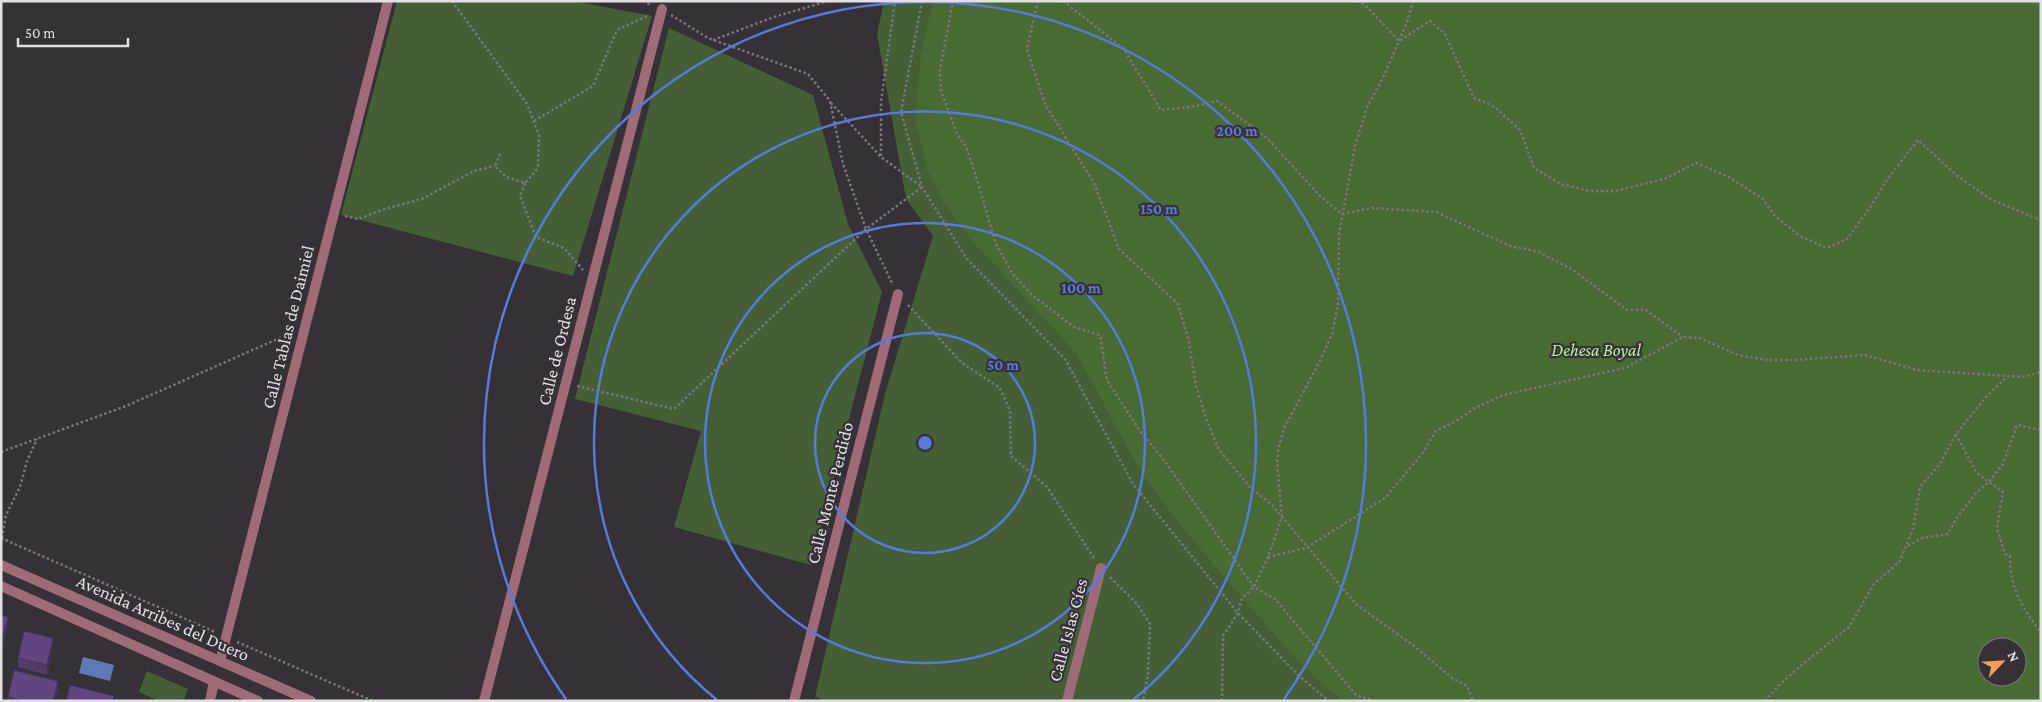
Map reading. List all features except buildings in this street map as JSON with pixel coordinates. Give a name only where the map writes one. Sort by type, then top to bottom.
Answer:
[{"type":"street","name":"Calle Tablas de Daimiel","points":[[220,661],[388,1]]},
{"type":"street","name":"Calle de Ordesa","points":[[484,701],[662,9]]},
{"type":"street","name":"Calle Monte Perdido","points":[[794,701],[898,294]]},
{"type":"street","name":"Avenida Arribes del Duero","points":[[1,565],[311,701]]},
{"type":"street","name":"Calle Islas Cíes","points":[[1067,701],[1101,568]]},
{"type":"street","points":[[1,586],[258,701]]},
{"type":"street","points":[[210,701],[214,682]]},
{"type":"path","points":[[452,1],[527,104],[539,134],[538,168],[525,183],[520,196],[536,237],[564,248],[592,280]]},
{"type":"path","points":[[643,1],[662,9],[713,40],[808,74],[830,102],[881,158],[922,187]]},
{"type":"path","points":[[713,40],[774,17],[828,1]]},
{"type":"path","points":[[881,158],[881,102],[895,1]]},
{"type":"path","points":[[922,1],[901,112],[922,187],[967,259],[1065,359],[1133,484],[1238,613],[1298,675],[1329,701]]},
{"type":"path","points":[[949,1],[952,6],[940,70],[941,91],[957,134],[966,148],[975,173],[996,244],[1012,273],[1032,295],[1074,327],[1100,335],[1107,380],[1140,431],[1164,460],[1254,587],[1275,599],[1356,695],[1374,701]]},
{"type":"path","points":[[1038,1],[1027,49],[1045,104],[1094,183],[1119,249],[1178,304],[1189,342],[1196,386],[1219,450],[1251,488],[1271,504],[1357,605],[1414,646],[1452,678],[1467,686],[1473,701]]},
{"type":"path","points":[[1063,1],[1123,48],[1161,110],[1190,107],[1217,101],[1267,138],[1320,196],[1342,214]]},
{"type":"path","points":[[1357,1],[1364,4],[1399,41]]},
{"type":"path","points":[[1222,701],[1223,636],[1238,613],[1242,598],[1254,587],[1268,558],[1282,517],[1277,462],[1279,446],[1285,426],[1319,363],[1332,334],[1338,304],[1339,234],[1355,146],[1368,105],[1383,78],[1407,22],[1413,1]]},
{"type":"path","points":[[534,121],[593,86],[617,30],[662,9]]},
{"type":"path","points":[[1399,41],[1430,21],[1445,34],[1474,98],[1495,107],[1520,130],[1534,168],[1561,184],[1590,191],[1614,191],[1664,179],[1696,163],[1736,182],[1763,199],[1775,216],[1800,236],[1826,248],[1847,239],[1871,206],[1888,178],[1918,140],[1956,176],[1992,200],[2041,220]]},
{"type":"path","points":[[830,102],[843,164],[866,229],[898,294],[962,362],[1000,388],[1010,411],[1010,456],[1048,487],[1101,568],[1138,604],[1150,624],[1148,674],[1143,701]]},
{"type":"path","points":[[495,166],[500,154]]},
{"type":"path","points":[[334,213],[358,219],[388,208],[422,199],[474,171],[495,166]]},
{"type":"path","points":[[495,166],[506,177],[525,183]]},
{"type":"path","points":[[565,384],[674,409],[866,229],[922,187]]},
{"type":"path","points":[[1342,214],[1372,208],[1436,212],[1510,246],[1538,252],[1573,270],[1627,310],[1646,310],[1683,337]]},
{"type":"path","points":[[1,452],[126,406],[305,328]]},
{"type":"path","points":[[1268,558],[1306,548],[1385,498],[1422,454],[1436,431],[1456,421],[1473,409],[1503,395],[1624,368],[1683,337],[1700,338],[1738,355],[1766,360],[1865,355],[1917,370],[2022,377],[2040,375]]},
{"type":"path","points":[[1765,701],[1780,684],[1849,627],[1874,584],[1900,562],[1913,529],[1920,488],[1940,464],[1956,434],[1986,397],[2008,376]]},
{"type":"path","points":[[1907,546],[1922,538],[1948,534],[1956,519],[1975,494],[1989,482],[2003,464],[2017,425],[2041,430]]},
{"type":"path","points":[[1956,434],[1976,472],[2003,492],[1997,528],[2004,554],[2010,556],[2010,572],[2017,596],[2025,612],[2041,633]]},
{"type":"path","points":[[37,439],[27,461],[20,487],[6,515],[1,539],[373,701]]},
{"type":"green space","points":[[397,1],[573,1],[652,16],[573,276],[341,215]]},
{"type":"green space","name":"Dehesa Boyal","points":[[884,1],[2041,1],[2041,701],[827,701],[815,697],[885,394],[933,236],[906,199],[877,34]]},
{"type":"green space","name":"Dehesa Boyal","points":[[933,1],[2041,1],[2041,701],[1343,701],[1315,677],[1264,623],[1187,532],[1138,467],[1076,353],[968,236],[944,202],[926,167],[916,122],[921,53]]},
{"type":"green space","points":[[669,28],[813,95],[848,224],[882,292],[811,565],[674,527],[701,431],[575,399]]},
{"type":"green space","points":[[147,671],[188,689],[183,701],[159,701],[139,692]]},
{"type":"water","points":[[83,657],[114,665],[110,681],[79,673]]}]
